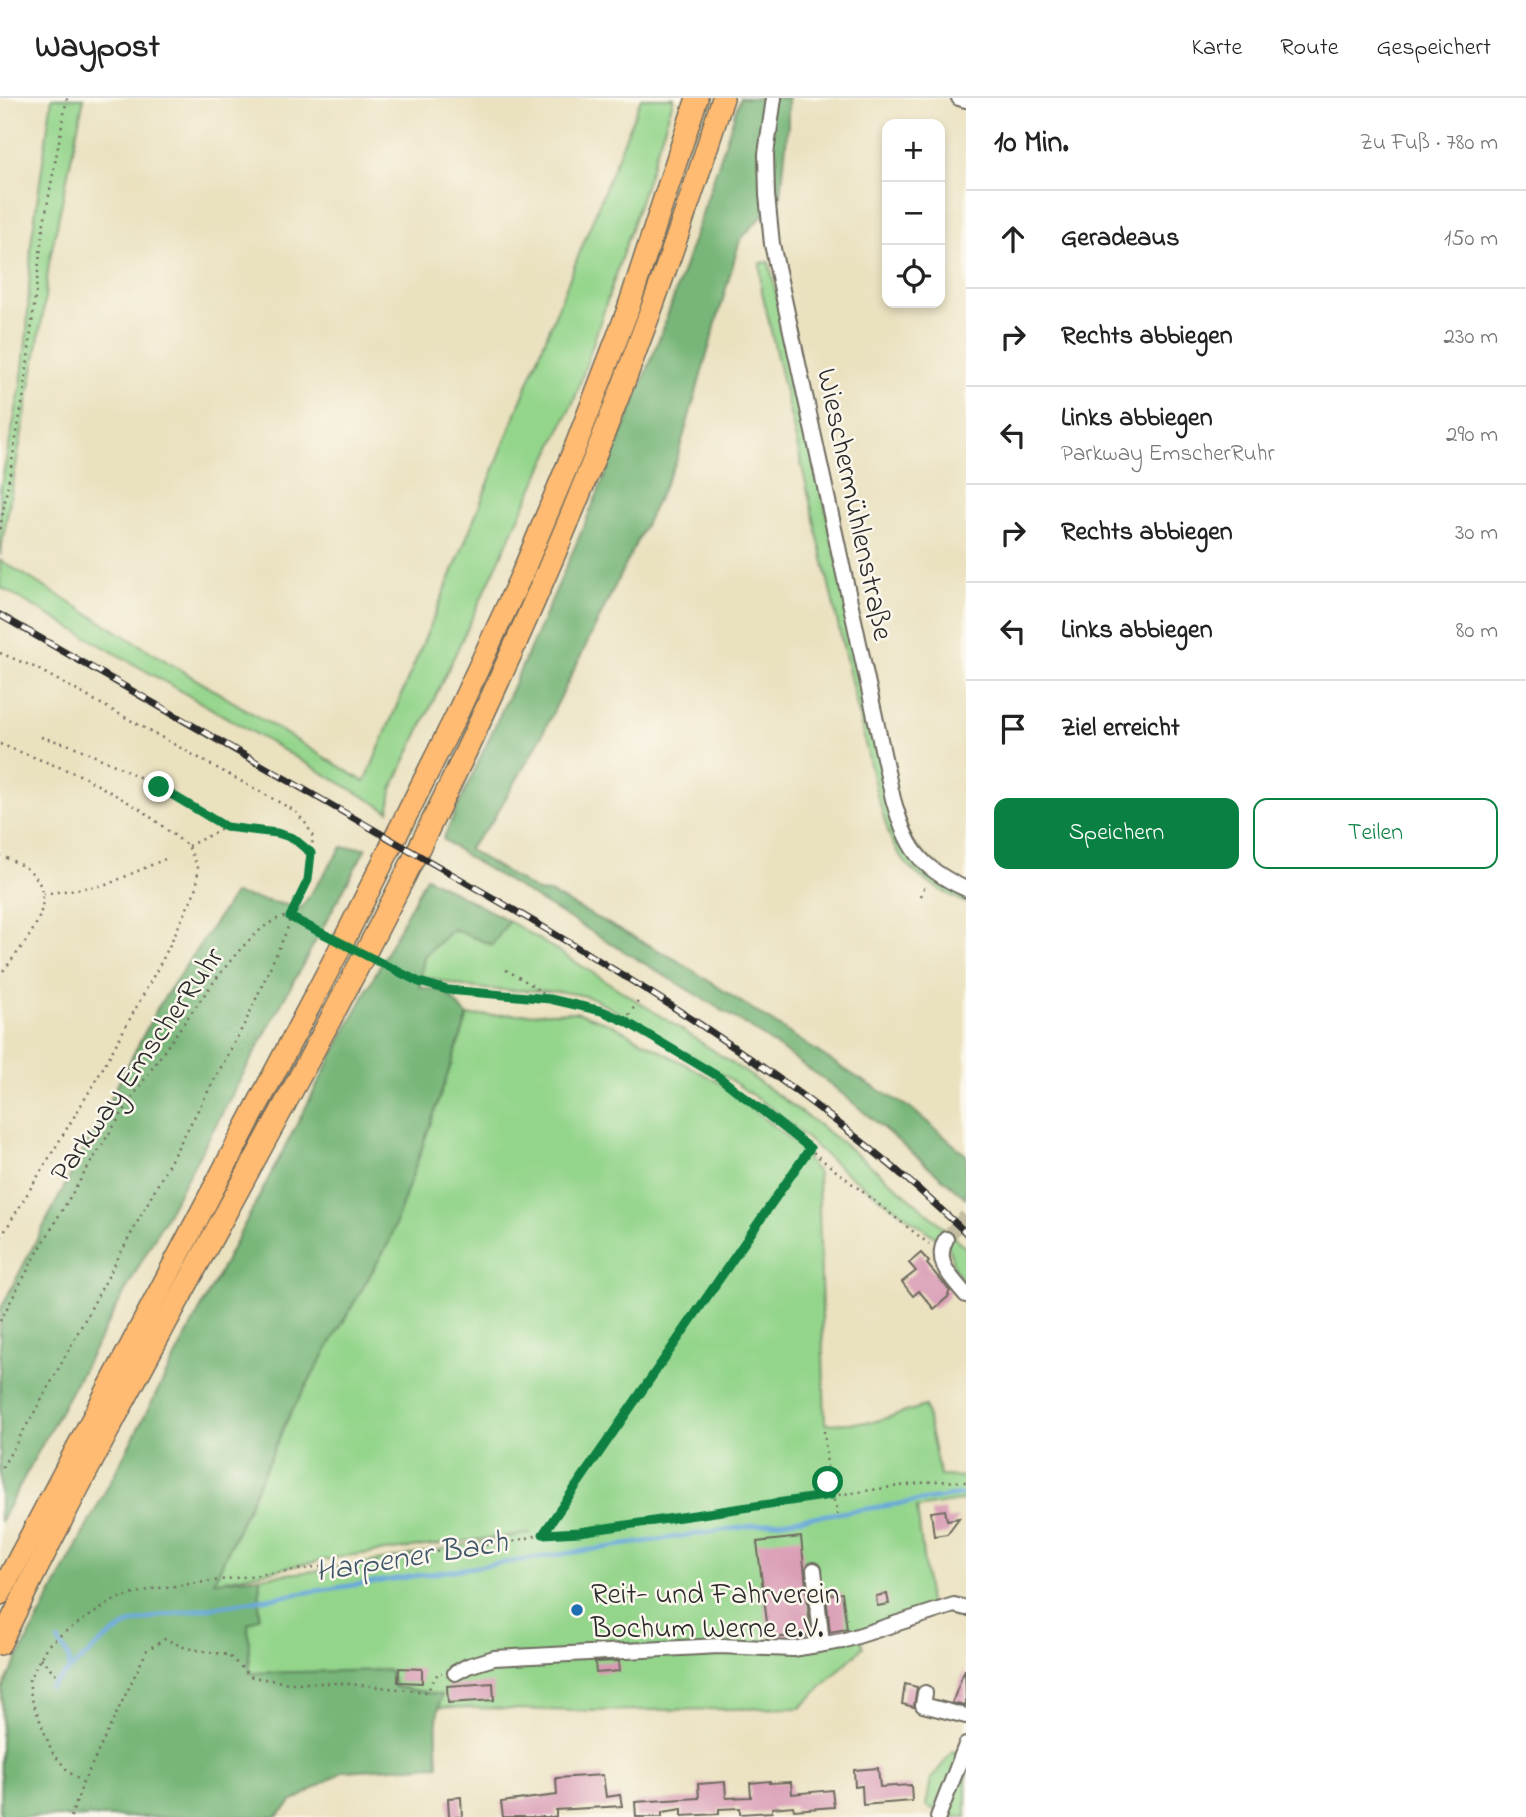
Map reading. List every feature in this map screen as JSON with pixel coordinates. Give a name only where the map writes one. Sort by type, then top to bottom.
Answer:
[{"type":"highway","points":[[0,1594],[338,951],[458,712],[522,573],[576,444],[627,312],[697,98]]},
{"type":"highway","points":[[0,1644],[79,1489],[358,966],[479,722],[543,584],[597,456],[648,320],[723,98]]},
{"type":"street","name":"Wieschermühlenstraße","points":[[774,98],[766,154],[772,244],[893,799],[901,828],[914,852],[933,872],[966,889]]},
{"type":"street","points":[[959,98],[966,100]]},
{"type":"street","points":[[943,1246],[942,1263],[966,1295]]},
{"type":"street","points":[[814,1570],[822,1644]]},
{"type":"street","points":[[455,1673],[494,1658],[719,1646],[793,1649],[860,1636],[954,1605],[966,1608]]},
{"type":"street","points":[[925,1693],[923,1705],[966,1716]]},
{"type":"street","points":[[938,1817],[966,1745]]},
{"type":"path","points":[[0,529],[26,380],[43,228],[67,98]]},
{"type":"path","points":[[0,653],[34,667],[295,811],[313,837],[308,880],[246,1021],[42,1399],[0,1471]]},
{"type":"path","points":[[41,737],[73,746],[121,768],[226,827],[277,833],[293,838],[311,853]]},
{"type":"path","points":[[0,744],[82,776],[113,792],[188,846],[198,868],[197,887],[183,922],[98,1077],[0,1239]]},
{"type":"path","points":[[188,846],[226,827]]},
{"type":"path","points":[[0,855],[33,874],[44,894],[40,916],[32,931],[0,975]]},
{"type":"path","points":[[44,894],[106,885],[165,859]]},
{"type":"path","points":[[921,896],[933,872]]},
{"type":"path","points":[[290,917],[419,982],[448,990],[550,999],[602,1011],[625,1021],[719,1077],[943,1246]]},
{"type":"path","name":"Parkway EmscherRuhr","points":[[0,1321],[64,1203],[157,1060],[203,996],[263,928],[281,918],[290,917]]},
{"type":"path","points":[[506,970],[550,999]]},
{"type":"path","points":[[625,1021],[639,1000]]},
{"type":"path","points":[[543,1534],[810,1148]]},
{"type":"path","points":[[824,1431],[831,1495],[836,1505],[838,1520]]},
{"type":"path","points":[[83,1783],[51,1752],[31,1697],[29,1679],[47,1646],[116,1599],[152,1589],[515,1541],[543,1534],[579,1532],[936,1481],[966,1482]]},
{"type":"path","points":[[71,1817],[83,1783],[147,1650],[166,1639],[186,1648],[228,1655],[252,1677],[289,1683],[341,1683],[427,1692],[438,1673],[455,1673]]},
{"type":"path","points":[[40,1658],[56,1674]]},
{"type":"green space","points":[[52,98],[84,98],[49,263],[43,314],[0,556],[0,490],[21,385],[27,332],[31,244]]},
{"type":"green space","points":[[641,98],[674,98],[575,398],[392,789],[389,811],[0,587],[0,560],[365,782],[463,547]]},
{"type":"green space","points":[[740,98],[788,98],[781,195],[740,240],[676,462],[537,745],[491,823],[468,849],[538,892],[550,893],[675,959],[855,1076],[913,1110],[966,1155],[966,1198],[833,1086],[748,1026],[466,856],[443,839],[549,605],[625,428],[672,301]]},
{"type":"green space","points":[[769,262],[899,831],[966,892],[966,903],[923,879],[905,863],[892,842],[884,819],[761,287],[760,263]]},
{"type":"green space","points":[[342,847],[366,848],[0,1522],[0,1310],[158,1007],[234,894],[301,908]]},
{"type":"green space","points":[[426,877],[509,921],[492,945],[453,929],[424,956],[419,987],[445,992],[468,1016],[389,1242],[289,1416],[214,1581],[260,1577],[259,1617],[248,1624],[250,1673],[390,1670],[395,1687],[442,1695],[437,1721],[438,1765],[344,1771],[292,1802],[276,1817],[0,1817],[2,1689]]},
{"type":"green space","points":[[509,921],[688,1034],[859,1156],[966,1248],[966,1283],[954,1268],[949,1247],[846,1173],[775,1111],[728,1078],[595,999],[553,991],[478,988],[421,976],[424,956],[453,929],[492,944]]},
{"type":"green space","points":[[576,1012],[611,1024],[720,1083],[807,1153],[807,1159],[818,1173],[825,1424],[873,1422],[925,1406],[940,1476],[966,1477],[966,1500],[917,1508],[930,1612],[860,1636],[863,1647],[800,1708],[583,1711],[438,1707],[442,1695],[395,1687],[390,1670],[250,1674],[248,1624],[259,1617],[260,1577],[333,1569],[531,1533],[345,1556],[214,1582],[289,1416],[389,1242],[468,1016]]},
{"type":"green space","points":[[953,1751],[966,1765],[966,1817],[941,1817],[934,1809],[926,1806],[931,1779]]},
{"type":"building","points":[[921,1253],[950,1291],[949,1296],[934,1309],[919,1291],[913,1296],[902,1282],[916,1271],[909,1263]]},
{"type":"building","points":[[945,1510],[947,1520],[959,1518],[947,1534],[934,1536],[931,1512]]},
{"type":"building","points":[[801,1537],[811,1635],[769,1638],[757,1542]]},
{"type":"building","points":[[842,1593],[847,1629],[830,1632],[826,1595]]},
{"type":"building","points":[[887,1594],[889,1604],[877,1606],[876,1596]]},
{"type":"building","points":[[619,1661],[620,1671],[596,1673],[595,1662]]},
{"type":"building","points":[[399,1668],[422,1669],[422,1683],[398,1682]]},
{"type":"building","points":[[965,1669],[966,1704],[965,1706],[952,1703]]},
{"type":"building","points":[[493,1683],[494,1700],[448,1703],[447,1686]]},
{"type":"building","points":[[905,1684],[917,1687],[914,1707],[902,1704]]},
{"type":"building","points":[[878,1768],[880,1787],[911,1785],[912,1801],[863,1805],[862,1786],[855,1787],[854,1770]]},
{"type":"building","points":[[603,1775],[606,1797],[620,1795],[622,1806],[556,1810],[556,1817],[503,1817],[501,1802],[557,1795],[556,1778]]},
{"type":"building","points":[[725,1782],[726,1798],[751,1797],[750,1783],[791,1782],[792,1794],[832,1790],[834,1807],[794,1810],[793,1806],[772,1808],[772,1812],[740,1814],[740,1808],[719,1809],[719,1814],[682,1816],[682,1809],[662,1812],[662,1817],[636,1817],[635,1802],[699,1798],[698,1784]]},
{"type":"building","points":[[461,1797],[462,1817],[449,1817],[448,1798]]},
{"type":"waterway","name":"Harpener Bach","points":[[50,1687],[104,1640],[129,1624],[158,1616],[966,1494]]},
{"type":"waterway","points":[[58,1641],[69,1657],[69,1669]]},
{"type":"tunnel","points":[[946,1239],[966,1216]]},
{"type":"railway","points":[[0,615],[629,979],[770,1072],[838,1123],[903,1176],[966,1233]]},
{"type":"place","name":"Reit- und Fahrverein Bochum Werne e.V.","points":[[577,1610]]},
{"type":"route","points":[[159,787],[226,827],[277,833],[293,838],[311,853],[308,880],[290,917],[419,982],[448,990],[573,1003],[625,1021],[719,1077],[810,1148],[543,1534],[579,1532],[831,1495],[828,1482]]}]
